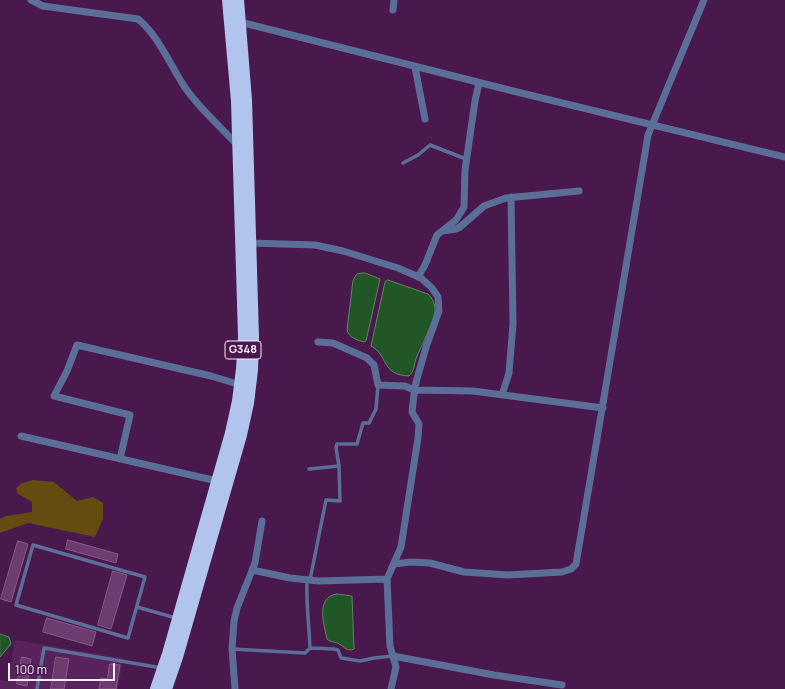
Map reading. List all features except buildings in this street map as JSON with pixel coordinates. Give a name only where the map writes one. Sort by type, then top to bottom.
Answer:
[{"type":"highway","name":"G348","points":[[156,689],[232,433],[241,385],[244,337],[237,101],[228,0]]},
{"type":"highway","name":"G348","points":[[166,689],[196,593],[241,435],[248,403],[251,376],[253,348],[246,100],[238,0]]},
{"type":"street","points":[[31,0],[43,6],[138,19],[149,28],[192,97],[238,146]]},
{"type":"street","points":[[393,10],[394,0]]},
{"type":"street","points":[[394,564],[411,562],[430,563],[464,572],[508,575],[562,572],[571,569],[576,564],[648,136],[704,0]]},
{"type":"street","points":[[240,22],[479,83],[785,157]]},
{"type":"street","points":[[415,67],[425,119]]},
{"type":"street","points":[[418,277],[428,259],[434,240],[441,232],[456,220],[464,207],[466,159],[474,101],[479,83]]},
{"type":"street","points":[[441,232],[456,229],[465,224],[484,206],[506,198],[579,192]]},
{"type":"street","points":[[502,395],[509,373],[513,324],[511,197]]},
{"type":"street","points":[[250,243],[315,246],[343,251],[380,262],[418,277],[425,281],[438,297],[438,316],[426,347],[414,390],[412,412],[418,424],[418,438],[401,547],[387,579],[390,646],[396,667],[391,689]]},
{"type":"street","points":[[318,342],[333,343],[367,358],[374,365],[378,385],[405,386],[414,390],[473,391],[603,408]]},
{"type":"street","points":[[120,459],[130,415],[54,396],[78,345],[211,376],[241,385]]},
{"type":"street","points":[[21,436],[217,481]]},
{"type":"street","points":[[235,689],[232,650],[237,608],[255,563],[262,521]]},
{"type":"street","points":[[252,570],[290,578],[309,580],[387,579]]},
{"type":"street","points":[[393,656],[494,675],[562,685]]},
{"type":"lane","points":[[403,163],[418,155],[430,145],[466,159]]},
{"type":"lane","points":[[310,648],[306,602],[309,580],[326,500],[340,502],[339,466],[336,447],[337,444],[357,444],[363,423],[369,423],[376,409],[378,385]]},
{"type":"lane","points":[[309,469],[339,466]]},
{"type":"lane","points":[[33,545],[145,577],[137,607],[128,638],[16,605],[33,545]]},
{"type":"lane","points":[[137,607],[178,619]]},
{"type":"lane","points":[[37,689],[44,648],[163,668]]},
{"type":"lane","points":[[232,650],[304,653],[310,648],[334,649],[338,650],[341,658],[356,661],[393,656]]},
{"type":"shaded area","points":[[365,273],[380,279],[366,341],[364,342],[351,337],[347,330],[353,280],[357,274]]},
{"type":"shaded area","points":[[388,280],[428,294],[434,304],[435,311],[432,322],[418,353],[413,370],[409,376],[400,375],[389,369],[381,355],[371,346],[385,282]]},
{"type":"shaded area","points":[[33,480],[54,482],[77,501],[93,497],[103,503],[103,519],[95,537],[28,523],[0,533],[0,519],[6,516],[32,512],[32,502],[18,494],[16,488],[22,483]]},
{"type":"shaded area","points":[[337,594],[352,596],[354,649],[352,650],[348,650],[338,643],[327,639],[323,619],[323,606],[330,596]]},
{"type":"shaded area","points":[[0,634],[9,637],[11,644],[0,657]]},
{"type":"shaded area","points":[[15,640],[123,658],[118,689],[0,689],[0,680],[8,681]]}]
